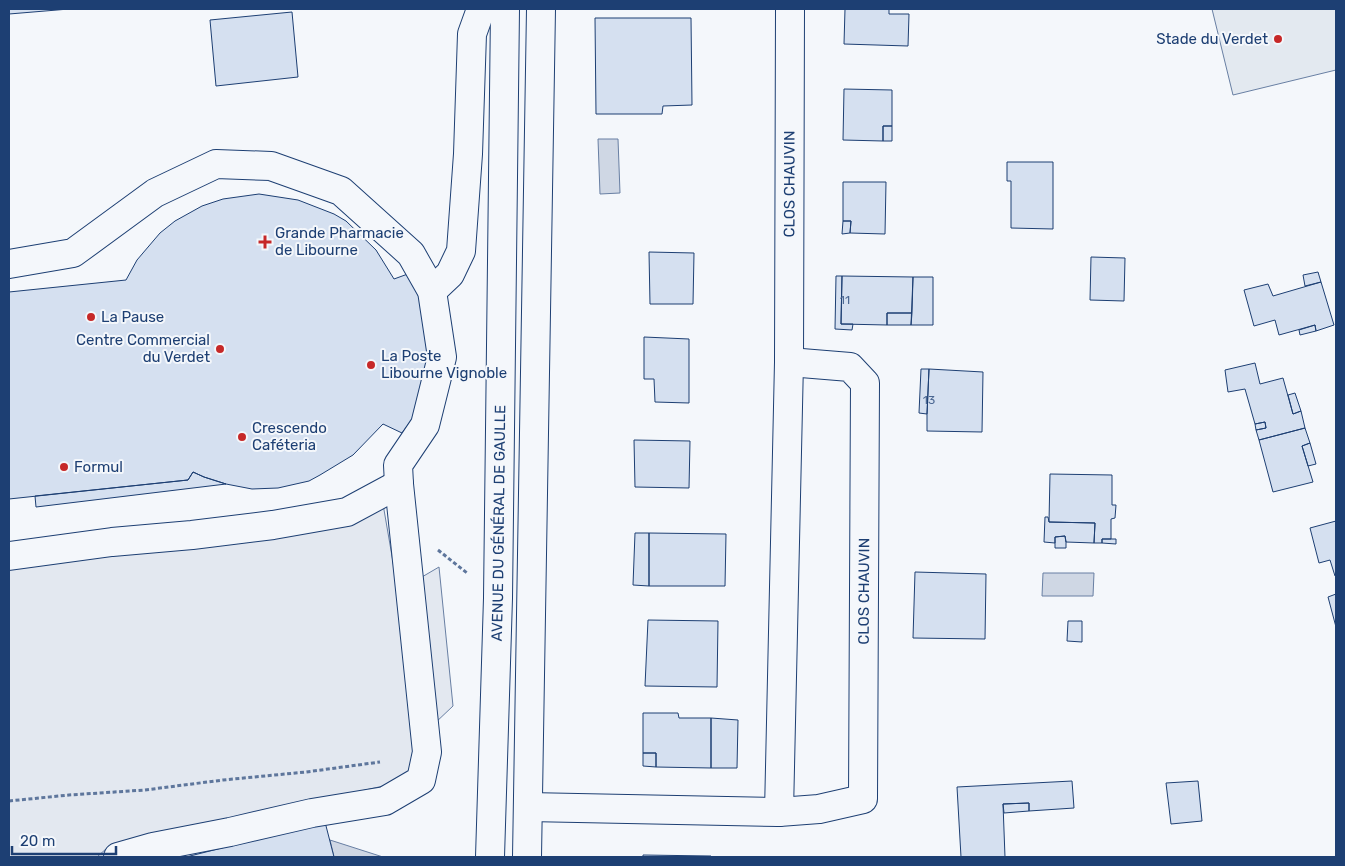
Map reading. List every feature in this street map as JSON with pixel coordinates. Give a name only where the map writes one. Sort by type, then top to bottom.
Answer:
[{"type":"street","points":[[432,291],[450,274],[461,251],[468,154],[472,34],[481,9]]},
{"type":"street","name":"AVENUE DU GÉNÉRAL DE GAULLE","points":[[490,857],[499,561],[505,9]]},
{"type":"street","points":[[527,857],[541,9]]},
{"type":"street","name":"CLOS CHAUVIN","points":[[778,812],[789,362],[790,9]]},
{"type":"street","points":[[9,264],[73,253],[154,194],[216,164],[271,166],[341,191],[411,254],[432,291],[442,357],[426,425],[398,465],[398,484],[427,752],[421,780],[385,801],[312,814],[118,857]]},
{"type":"street","name":"CLOS CHAUVIN","points":[[528,807],[778,812],[819,809],[863,799],[865,383],[850,367],[789,362]]},
{"type":"street","points":[[9,556],[112,542],[272,525],[347,512],[398,484]]},
{"type":"path","points":[[9,801],[145,790],[380,762]]},
{"type":"shaded area","name":"Stade du Verdet","points":[[1212,9],[1336,9],[1336,70],[1233,95]]},
{"type":"shaded area","points":[[598,139],[618,139],[620,193],[600,194]]},
{"type":"shaded area","points":[[383,504],[398,591],[439,567],[453,706],[434,724],[410,780],[107,848],[97,857],[9,857],[9,559]]},
{"type":"shaded area","points":[[1043,573],[1094,573],[1093,596],[1042,596]]},
{"type":"shaded area","points":[[330,840],[383,857],[334,857]]},
{"type":"building","points":[[9,9],[69,9],[9,14]]},
{"type":"building","points":[[845,9],[889,9],[889,14],[909,14],[908,46],[844,44]]},
{"type":"building","points":[[292,12],[298,77],[216,86],[210,20]]},
{"type":"building","points":[[595,18],[691,18],[692,105],[663,106],[662,114],[596,114]]},
{"type":"building","points":[[844,89],[892,90],[892,126],[883,126],[883,141],[843,140]]},
{"type":"building","points":[[883,126],[892,126],[892,141],[883,141]]},
{"type":"building","points":[[1007,162],[1053,162],[1053,229],[1011,228],[1011,181],[1007,181]]},
{"type":"building","points":[[843,182],[886,182],[885,234],[850,233],[851,221],[843,221]]},
{"type":"building","name":"Centre Commercial du Verdet","points":[[259,194],[298,200],[334,214],[346,221],[376,250],[394,279],[416,271],[431,332],[424,387],[413,418],[402,433],[383,424],[353,455],[309,481],[278,488],[252,489],[226,484],[193,472],[188,480],[9,499],[9,292],[126,280],[137,260],[160,233],[175,221],[202,206],[223,199]]},
{"type":"building","points":[[843,221],[851,221],[850,233],[842,234]]},
{"type":"building","points":[[649,252],[694,253],[693,304],[650,304]]},
{"type":"building","points":[[1091,257],[1125,258],[1124,301],[1090,300]]},
{"type":"building","points":[[1318,272],[1321,282],[1305,286],[1303,275]]},
{"type":"building","points":[[836,276],[842,276],[841,324],[853,324],[852,330],[835,329]]},
{"type":"building","points":[[842,276],[913,277],[912,313],[887,313],[887,325],[841,324]]},
{"type":"building","points":[[913,277],[933,277],[933,325],[911,325]]},
{"type":"building","points":[[1321,282],[1334,325],[1316,331],[1315,325],[1279,335],[1275,320],[1254,326],[1244,290],[1268,284],[1273,296]]},
{"type":"building","points":[[887,313],[912,313],[911,325],[887,325]]},
{"type":"building","points":[[1315,325],[1316,331],[1300,335],[1299,330]]},
{"type":"building","points":[[644,337],[689,339],[689,403],[655,402],[654,379],[644,379]]},
{"type":"building","points":[[1255,363],[1260,384],[1283,378],[1293,414],[1301,411],[1305,428],[1259,440],[1256,430],[1266,428],[1265,422],[1255,424],[1245,389],[1228,392],[1225,370]]},
{"type":"building","points":[[921,369],[929,369],[927,414],[919,413]]},
{"type":"building","points":[[929,369],[983,372],[982,432],[927,431]]},
{"type":"building","points":[[1295,393],[1301,411],[1293,414],[1288,395]]},
{"type":"building","points":[[1265,422],[1266,428],[1256,430],[1255,424]]},
{"type":"building","points":[[1305,428],[1310,443],[1302,446],[1313,482],[1273,492],[1259,440]]},
{"type":"building","points":[[634,440],[690,441],[689,488],[635,487]]},
{"type":"building","points":[[1310,443],[1316,464],[1308,466],[1302,446]]},
{"type":"building","points":[[193,472],[226,484],[36,507],[35,496],[188,480]]},
{"type":"building","points":[[1050,474],[1112,475],[1112,505],[1116,505],[1115,518],[1111,519],[1111,539],[1102,539],[1102,543],[1094,543],[1095,523],[1049,522]]},
{"type":"building","points":[[1045,517],[1048,517],[1049,522],[1095,523],[1094,543],[1066,542],[1065,536],[1055,537],[1055,543],[1044,542]]},
{"type":"building","points":[[1336,521],[1335,576],[1330,560],[1319,563],[1310,528]]},
{"type":"building","points":[[635,533],[649,533],[649,586],[633,585]]},
{"type":"building","points":[[649,533],[726,534],[725,586],[649,586]]},
{"type":"building","points":[[1065,536],[1066,548],[1055,548],[1055,537]]},
{"type":"building","points":[[1102,539],[1116,539],[1116,544],[1102,543]]},
{"type":"building","points":[[915,572],[986,574],[985,639],[913,638]]},
{"type":"building","points":[[1336,594],[1336,627],[1328,597]]},
{"type":"building","points":[[648,620],[718,621],[717,687],[645,686]]},
{"type":"building","points":[[1068,621],[1082,621],[1082,642],[1067,641]]},
{"type":"building","points":[[643,713],[678,713],[679,718],[711,718],[711,768],[656,767],[656,753],[643,753]]},
{"type":"building","points":[[711,718],[738,720],[737,768],[711,768]]},
{"type":"building","points":[[643,753],[656,753],[656,767],[643,766]]},
{"type":"building","points":[[1072,781],[1074,808],[1029,811],[1029,803],[1003,804],[1005,857],[961,857],[957,787]]},
{"type":"building","points":[[1198,781],[1202,821],[1171,824],[1166,783]]},
{"type":"building","points":[[1029,803],[1029,811],[1004,813],[1003,804]]},
{"type":"building","points":[[325,822],[334,857],[186,857]]},
{"type":"building","points":[[643,855],[711,856],[711,857],[643,857]]},
{"type":"place","name":"Stade du Verdet","points":[[1278,39]]},
{"type":"place","name":"Grande Pharmacie de Libourne","points":[[265,242]]},
{"type":"place","name":"La Pause","points":[[91,317]]},
{"type":"place","name":"Centre Commercial du Verdet","points":[[220,349]]},
{"type":"place","name":"La Poste Libourne Vignoble","points":[[371,365]]},
{"type":"place","name":"Crescendo Caféteria","points":[[242,437]]},
{"type":"place","name":"Formul","points":[[64,467]]}]
